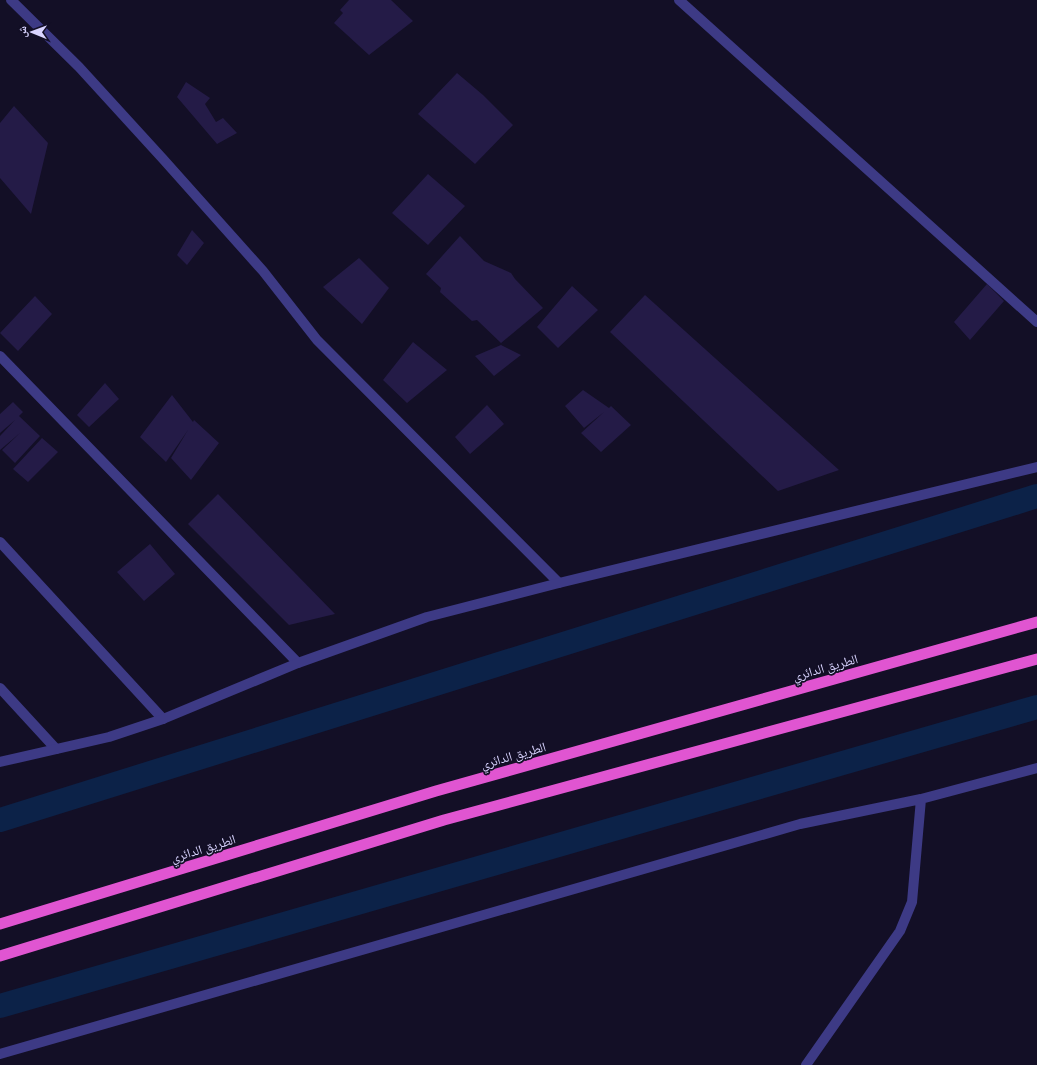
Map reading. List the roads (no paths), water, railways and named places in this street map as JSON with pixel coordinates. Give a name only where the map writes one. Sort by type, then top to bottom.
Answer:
[{"type":"highway","name":"الطريق الدائري","points":[[0,924],[436,792],[1037,622]]},
{"type":"highway","points":[[0,956],[444,820],[1037,659]]},
{"type":"street","points":[[11,0],[79,67],[163,159],[263,271],[317,340],[559,583]]},
{"type":"street","points":[[679,0],[1037,322]]},
{"type":"street","points":[[0,356],[298,663]]},
{"type":"street","points":[[0,762],[109,737],[163,719],[298,663],[427,617],[559,583],[1037,467]]},
{"type":"street","points":[[0,542],[163,719]]},
{"type":"street","points":[[0,688],[56,749]]},
{"type":"street","points":[[0,1054],[800,824],[921,799],[1037,768]]},
{"type":"street","points":[[806,1065],[900,931],[912,902],[921,799]]},
{"type":"waterway","points":[[0,820],[1037,496]]},
{"type":"waterway","points":[[0,1006],[1037,707]]}]
